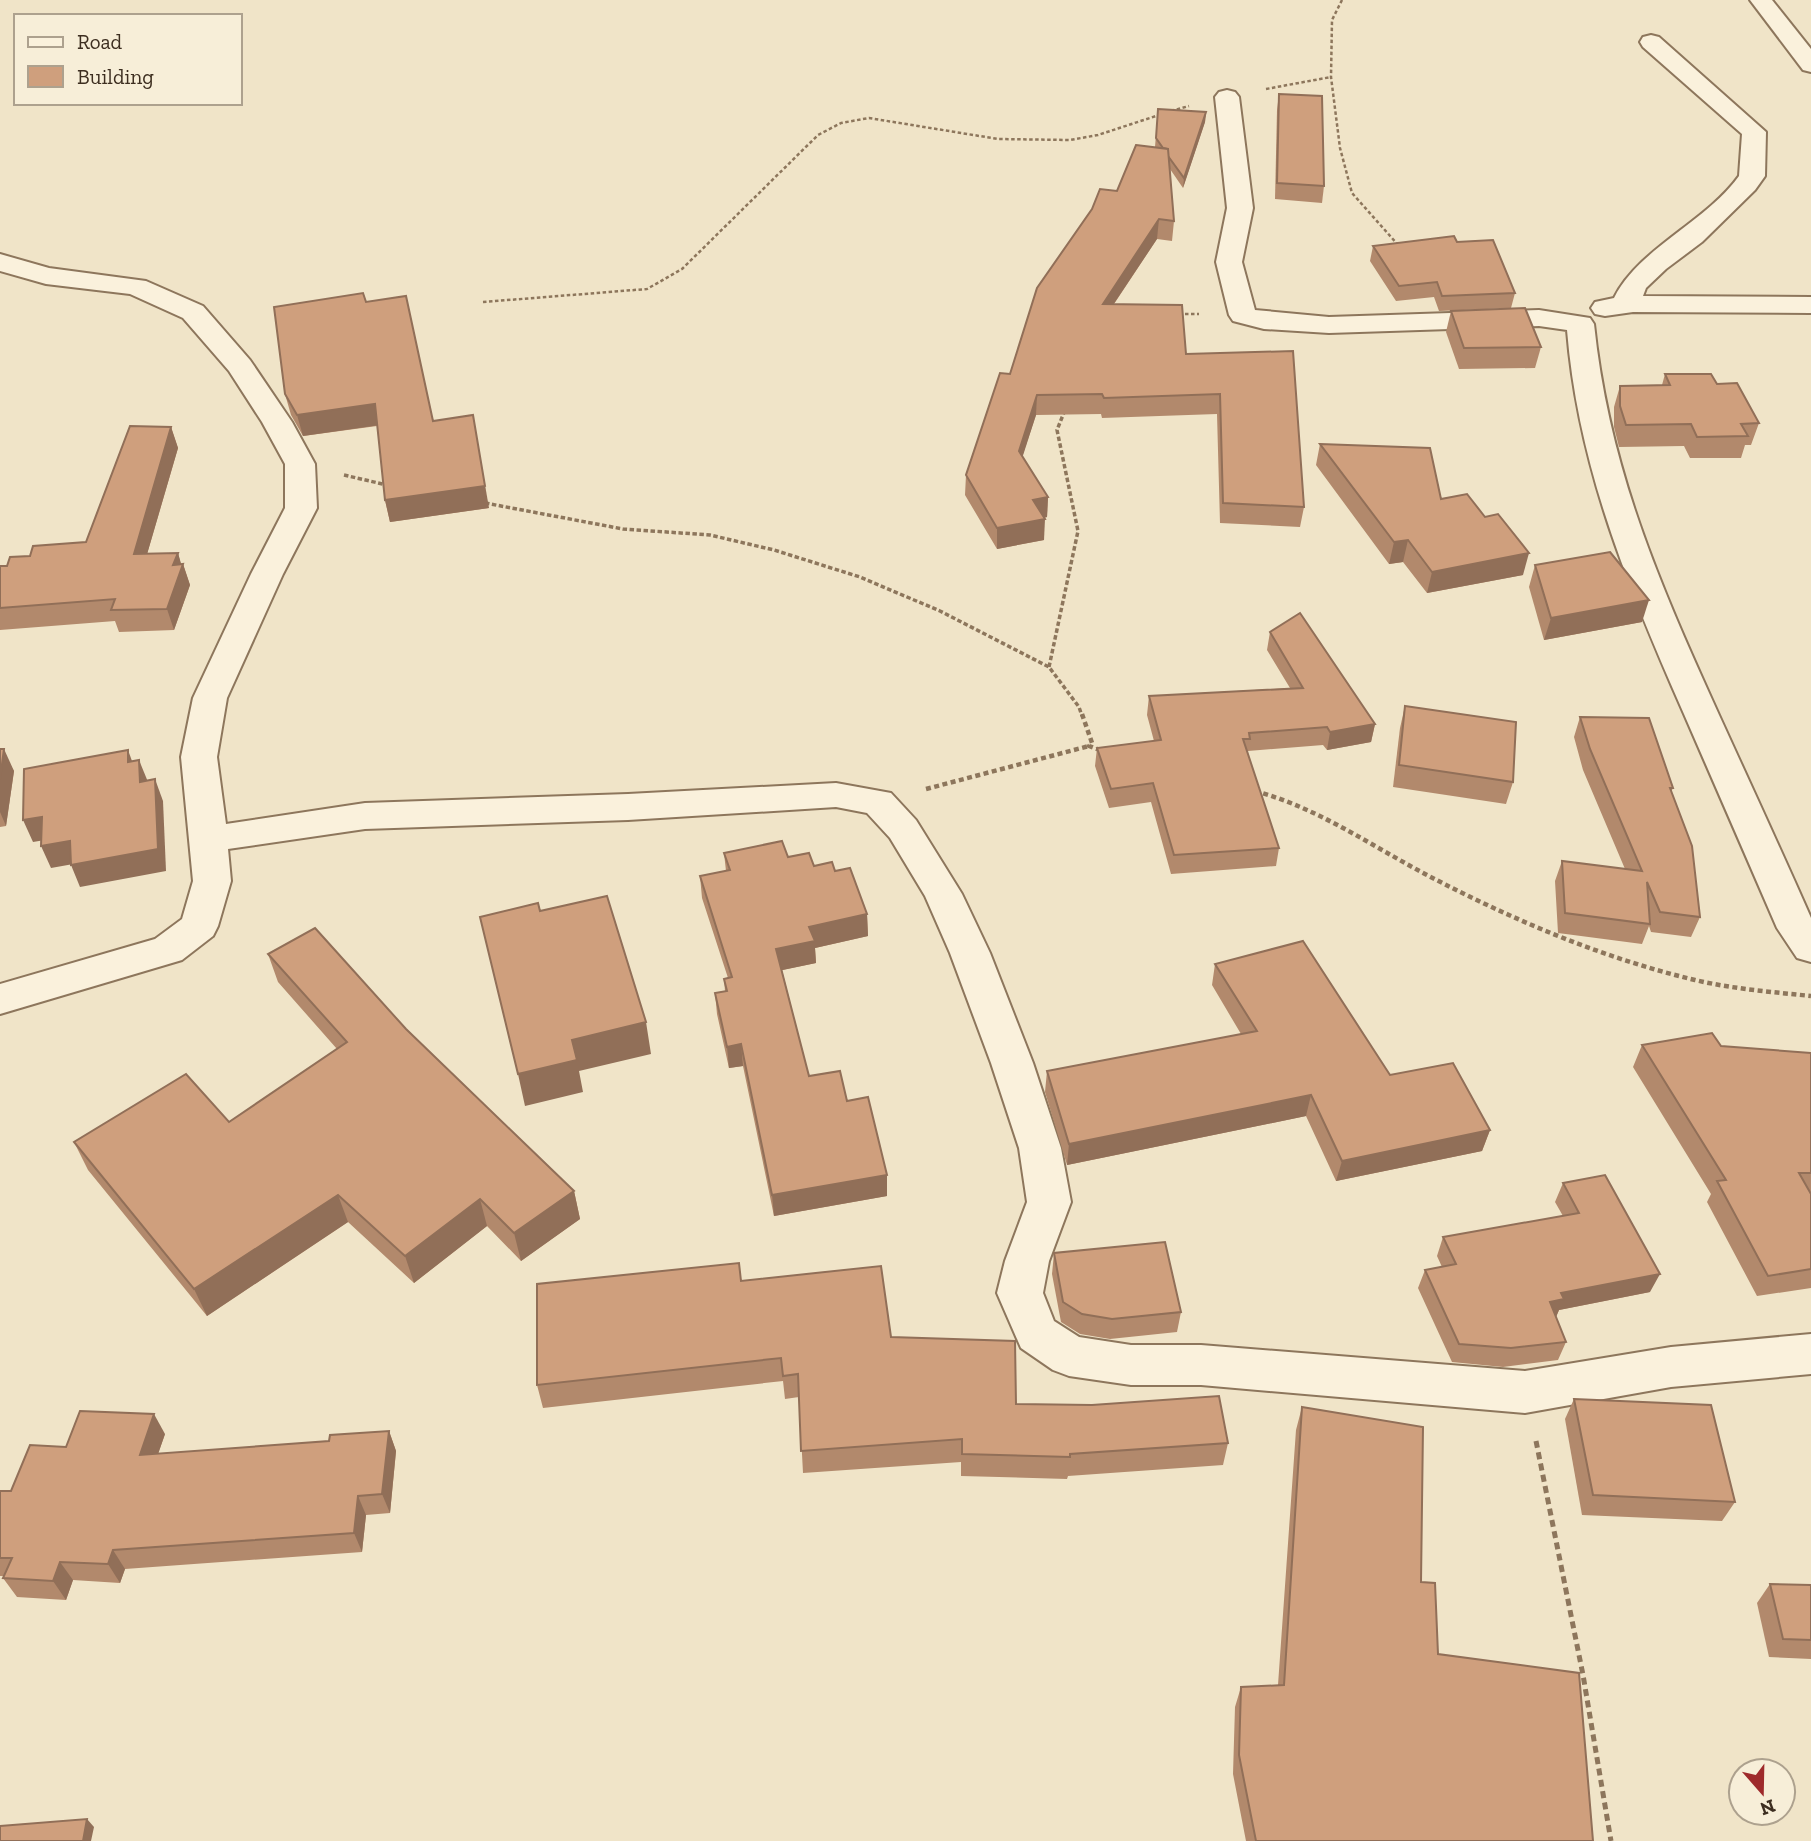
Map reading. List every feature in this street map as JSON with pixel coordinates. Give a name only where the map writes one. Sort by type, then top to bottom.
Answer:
[{"type":"street","points":[[1761,0],[1811,66],[1806,70],[1805,76],[1811,88]]},
{"type":"street","points":[[1625,304],[1634,285],[1731,202],[1752,176],[1754,132],[1651,42]]},
{"type":"street","points":[[1227,97],[1240,208],[1229,262],[1241,313],[1249,318],[1301,324],[1539,318],[1580,324],[1600,309],[1625,304],[1811,305]]},
{"type":"street","points":[[0,262],[47,276],[136,287],[193,313],[240,366],[277,422],[300,464],[300,508],[210,698],[199,757],[212,881],[199,926],[168,950],[0,999]]},
{"type":"street","points":[[1580,324],[1581,352],[1598,438],[1636,566],[1796,928],[1811,948]]},
{"type":"street","points":[[209,839],[352,817],[405,813],[628,807],[836,796],[877,802],[903,829],[943,894],[970,953],[1040,1148],[1049,1202],[1027,1261],[1020,1293],[1037,1334],[1069,1356],[1131,1365],[1201,1365],[1525,1392],[1671,1367],[1811,1354]]},
{"type":"path","points":[[1342,0],[1332,20],[1331,77],[1340,148],[1352,193],[1402,249]]},
{"type":"path","points":[[483,302],[647,289],[682,270],[818,135],[841,123],[869,118],[998,139],[1070,140],[1098,135],[1149,117],[1227,97],[1331,77]]},
{"type":"path","points":[[1177,314],[1241,313]]},
{"type":"path","points":[[1049,667],[1078,531],[1057,430],[1066,407]]},
{"type":"path","points":[[300,464],[389,485]]},
{"type":"path","points":[[480,502],[623,529],[710,535],[774,550],[860,576],[940,611],[1049,667],[1079,707],[1092,743],[1089,746]]},
{"type":"path","points":[[877,802],[1089,746],[1112,755]]},
{"type":"path","points":[[1249,789],[1271,794],[1325,819],[1427,875],[1576,944],[1682,977],[1811,996]]},
{"type":"path","points":[[1525,1392],[1583,1675],[1611,1841]]},
{"type":"building","points":[[1279,94],[1322,96],[1324,186],[1277,183]]},
{"type":"building","points":[[1158,109],[1206,112],[1184,178],[1168,156],[1168,149],[1163,148],[1156,138]]},
{"type":"building","points":[[1136,145],[1168,149],[1174,221],[1159,219],[1103,304],[1182,305],[1186,354],[1293,351],[1304,507],[1223,503],[1220,394],[1104,398],[1102,394],[1037,395],[1019,451],[1048,497],[1033,500],[1045,519],[997,528],[966,475],[1000,373],[1010,374],[1037,288],[1092,209],[1100,189],[1117,191]]},
{"type":"building","points":[[1454,236],[1457,242],[1493,240],[1515,293],[1442,296],[1437,282],[1399,286],[1373,246]]},
{"type":"building","points":[[363,293],[366,302],[406,296],[433,421],[473,415],[485,486],[385,500],[375,404],[297,415],[285,394],[274,307]]},
{"type":"building","points":[[1525,308],[1541,347],[1464,348],[1451,311]]},
{"type":"building","points":[[1665,374],[1711,374],[1717,384],[1737,383],[1759,423],[1741,424],[1748,436],[1697,437],[1691,424],[1626,425],[1620,406],[1620,386],[1670,385]]},
{"type":"building","points":[[130,426],[171,427],[134,554],[178,553],[173,565],[183,564],[167,609],[111,610],[115,599],[0,608],[0,566],[7,566],[10,557],[30,556],[33,546],[86,542]]},
{"type":"building","points":[[1320,444],[1430,448],[1441,499],[1467,494],[1485,517],[1498,514],[1529,553],[1432,572],[1408,540],[1394,542]]},
{"type":"building","points":[[1610,552],[1649,600],[1551,618],[1535,565]]},
{"type":"building","points":[[1300,613],[1375,724],[1330,732],[1327,727],[1249,733],[1250,739],[1243,739],[1279,848],[1174,855],[1153,783],[1111,789],[1097,748],[1161,740],[1149,696],[1303,688],[1270,632]]},
{"type":"building","points":[[1405,706],[1516,722],[1513,782],[1399,765]]},
{"type":"building","points":[[1580,717],[1649,718],[1673,788],[1670,788],[1692,846],[1700,917],[1660,912],[1647,882],[1650,924],[1565,913],[1562,861],[1642,871],[1590,749]]},
{"type":"building","points":[[0,749],[4,749],[0,779]]},
{"type":"building","points":[[128,750],[128,762],[139,760],[140,782],[155,779],[158,849],[71,865],[70,841],[41,846],[42,817],[23,820],[24,769]]},
{"type":"building","points":[[782,841],[788,857],[809,853],[814,866],[832,862],[835,871],[850,868],[867,914],[809,927],[815,941],[776,949],[809,1076],[840,1071],[847,1101],[868,1097],[887,1175],[772,1195],[741,1044],[727,1047],[715,993],[727,991],[724,979],[732,977],[700,876],[730,870],[724,853]]},
{"type":"building","points":[[607,896],[646,1022],[572,1040],[577,1060],[518,1074],[480,917],[538,903],[540,911]]},
{"type":"building","points":[[315,928],[406,1029],[574,1191],[514,1233],[480,1199],[405,1256],[338,1195],[194,1289],[74,1142],[186,1074],[229,1122],[347,1042],[268,954]]},
{"type":"building","points":[[1303,941],[1390,1075],[1453,1063],[1490,1130],[1342,1161],[1311,1095],[1069,1144],[1047,1071],[1257,1031],[1215,964]]},
{"type":"building","points":[[1712,1033],[1721,1046],[1811,1053],[1811,1173],[1799,1173],[1811,1194],[1811,1269],[1768,1276],[1717,1181],[1726,1180],[1642,1045]]},
{"type":"building","points":[[1605,1175],[1660,1274],[1561,1293],[1564,1299],[1550,1302],[1566,1342],[1511,1348],[1459,1344],[1425,1270],[1456,1264],[1443,1237],[1579,1213],[1563,1183]]},
{"type":"building","points":[[1165,1242],[1181,1312],[1112,1319],[1082,1314],[1063,1302],[1054,1253]]},
{"type":"building","points":[[739,1263],[741,1281],[881,1266],[891,1337],[1015,1341],[1016,1404],[1092,1405],[1219,1396],[1228,1443],[1070,1454],[1070,1457],[962,1454],[962,1439],[801,1451],[798,1374],[783,1376],[781,1358],[537,1385],[537,1284]]},
{"type":"building","points":[[1574,1399],[1711,1405],[1735,1502],[1593,1495]]},
{"type":"building","points":[[1302,1407],[1423,1427],[1421,1582],[1435,1583],[1438,1654],[1579,1673],[1593,1841],[1256,1841],[1239,1755],[1241,1687],[1284,1685]]},
{"type":"building","points":[[80,1411],[154,1414],[140,1455],[329,1441],[330,1435],[389,1431],[382,1494],[358,1496],[354,1533],[113,1550],[108,1564],[60,1562],[53,1581],[3,1578],[12,1558],[0,1558],[0,1491],[11,1491],[30,1445],[66,1447]]},
{"type":"building","points":[[1770,1584],[1811,1585],[1811,1640],[1783,1639]]},
{"type":"building","points":[[87,1819],[83,1841],[0,1841],[0,1826]]}]
